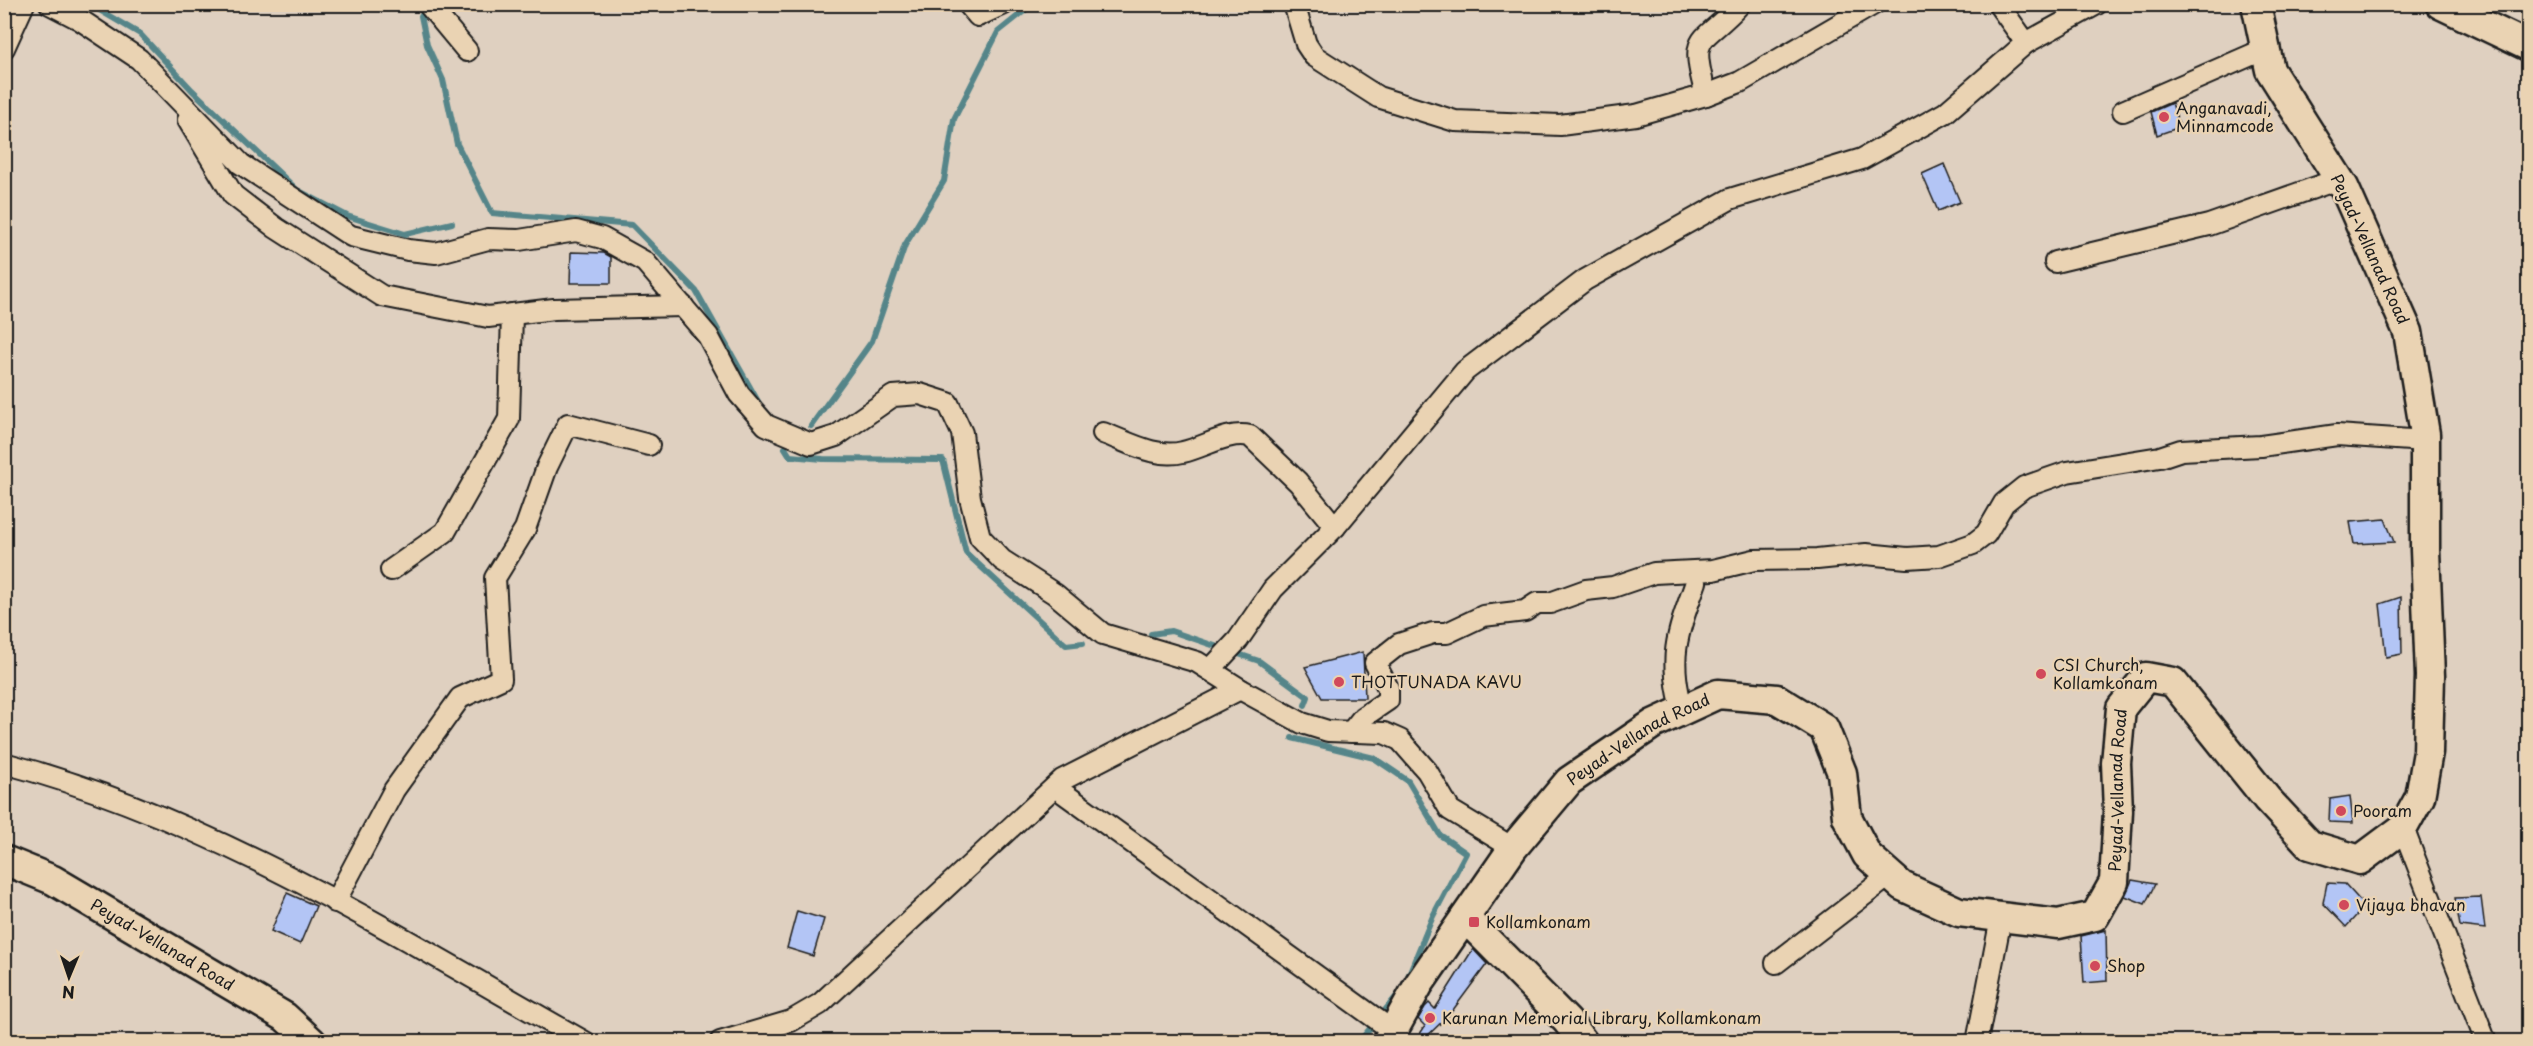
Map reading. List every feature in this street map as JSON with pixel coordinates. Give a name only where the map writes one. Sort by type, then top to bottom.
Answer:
[{"type":"main road","name":"Peyad-Vellanad Road","points":[[1389,1033],[1419,984],[1513,848],[1569,781],[1653,724],[1718,694],[1777,699],[1824,728],[1842,773],[1847,817],[1867,855],[1902,886],[1959,912],[2058,924],[2095,916],[2114,882],[2118,811],[2116,763],[2121,708],[2146,677],[2173,682],[2267,799],[2310,845],[2360,860],[2403,828],[2420,796],[2428,752],[2430,676],[2425,550],[2425,441],[2408,332],[2340,179],[2270,70],[2256,4]]},
{"type":"main road","points":[[2440,4],[2529,46]]},
{"type":"main road","name":"Peyad-Vellanad Road","points":[[4,860],[53,880],[285,1017],[312,1041]]},
{"type":"main road","points":[[1465,918],[1567,1021],[1583,1041]]},
{"type":"street","points":[[4,48],[24,4]]},
{"type":"street","points":[[50,4],[79,19],[139,59],[166,84],[241,164],[351,236],[408,250],[436,253],[488,239],[519,240],[576,231],[602,238],[645,262],[708,336],[739,394],[766,425],[811,444],[836,436],[893,396],[920,394],[948,403],[962,433],[970,498],[980,537],[1002,560],[1055,594],[1103,634],[1215,666],[1239,689],[1302,723],[1328,731],[1384,733],[1400,740],[1427,771],[1450,810],[1513,848]]},
{"type":"street","points":[[428,4],[467,51]]},
{"type":"street","points":[[968,4],[978,16],[1004,4]]},
{"type":"street","points":[[1294,4],[1306,44],[1314,56],[1378,97],[1455,121],[1560,124],[1636,115],[1706,95],[1740,82],[1874,4]]},
{"type":"street","points":[[1706,95],[1697,64],[1697,51],[1703,36],[1740,4]]},
{"type":"street","points":[[1998,4],[2026,43]]},
{"type":"street","points":[[1215,666],[1238,640],[1273,589],[1335,527],[1464,371],[1585,280],[1730,199],[1862,159],[1945,113],[2026,43],[2097,4]]},
{"type":"street","points":[[2123,111],[2265,49]]},
{"type":"street","points":[[166,84],[233,195],[276,228],[382,296],[488,317],[555,309],[683,306]]},
{"type":"street","points":[[2055,262],[2208,225],[2340,179]]},
{"type":"street","points":[[391,570],[445,532],[509,418],[512,314]]},
{"type":"street","points":[[335,902],[394,790],[460,698],[501,679],[495,578],[525,529],[547,467],[567,424],[649,446]]},
{"type":"street","points":[[1103,433],[1157,453],[1182,453],[1239,433],[1250,436],[1298,482],[1335,527]]},
{"type":"street","points":[[1351,732],[1363,717],[1388,700],[1388,688],[1375,663],[1399,644],[1433,633],[1448,633],[1483,616],[1525,611],[1537,603],[1550,603],[1586,590],[1613,587],[1654,573],[1713,570],[1754,560],[1817,559],[1866,554],[1907,558],[1939,556],[1973,544],[1986,534],[2004,503],[2024,487],[2038,480],[2067,472],[2160,458],[2181,450],[2261,446],[2345,435],[2425,441]]},
{"type":"street","points":[[1683,711],[1675,684],[1673,664],[1678,630],[1696,582]]},
{"type":"street","points":[[720,1041],[791,1021],[820,1004],[1062,780],[1239,689]]},
{"type":"street","points":[[4,763],[169,819],[335,902],[585,1041]]},
{"type":"street","points":[[1055,787],[1365,1010],[1389,1033]]},
{"type":"street","points":[[2403,828],[2486,1041]]},
{"type":"street","points":[[1776,963],[1890,875]]},
{"type":"street","points":[[1977,1041],[2001,918]]},
{"type":"building","name":"Anganavadi, Minnamcode","points":[[2172,103],[2180,127],[2157,135],[2151,112]]},
{"type":"building","points":[[1944,164],[1960,202],[1938,211],[1922,174]]},
{"type":"building","points":[[571,252],[604,253],[611,257],[611,283],[570,283]]},
{"type":"building","points":[[2385,519],[2394,542],[2354,544],[2350,522]]},
{"type":"building","points":[[2401,597],[2402,654],[2386,657],[2380,604]]},
{"type":"building","name":"THOTTUNADA KAVU","points":[[1363,652],[1365,698],[1322,698],[1305,667]]},
{"type":"building","name":"Pooram","points":[[2350,796],[2353,823],[2329,822],[2330,799]]},
{"type":"building","points":[[2132,880],[2155,884],[2145,904],[2125,896]]},
{"type":"building","name":"Vijaya bhavan","points":[[2327,883],[2345,884],[2365,906],[2346,927],[2323,903]]},
{"type":"building","points":[[287,893],[316,906],[300,944],[271,931]]},
{"type":"building","points":[[2481,897],[2485,929],[2460,926],[2455,898]]},
{"type":"building","points":[[797,911],[824,919],[813,956],[787,948]]},
{"type":"building","name":"Shop","points":[[2106,930],[2107,981],[2084,983],[2081,936]]},
{"type":"building","points":[[1473,949],[1487,964],[1450,1014],[1422,1041],[1418,1037],[1425,1026],[1418,1019],[1429,1003],[1435,1009]]},
{"type":"waterway","points":[[89,4],[140,34],[192,90],[297,190],[347,216],[405,234],[452,223]]},
{"type":"waterway","points":[[811,426],[872,341],[905,245],[944,181],[954,119],[998,32],[1033,4]]},
{"type":"waterway","points":[[421,16],[427,45],[443,80],[457,144],[492,213],[632,225],[696,291],[760,405]]},
{"type":"waterway","points":[[785,448],[790,456],[823,459],[943,460],[966,553],[1066,645],[1083,643]]},
{"type":"waterway","points":[[1151,634],[1171,631],[1259,661],[1308,697],[1305,705]]},
{"type":"waterway","points":[[1292,738],[1374,758],[1408,781],[1440,835],[1466,853],[1433,916],[1407,979]]},
{"type":"waterway","points":[[1359,1042],[1401,991]]},
{"type":"place","name":"Anganavadi, Minnamcode","points":[[2164,117]]},
{"type":"place","name":"CSI Church, Kollamkonam","points":[[2041,674]]},
{"type":"place","name":"THOTTUNADA KAVU","points":[[1339,682]]},
{"type":"place","name":"Pooram","points":[[2341,811]]},
{"type":"place","name":"Vijaya bhavan","points":[[2344,905]]},
{"type":"place","name":"Kollamkonam","points":[[1474,922]]},
{"type":"place","name":"Shop","points":[[2095,966]]},
{"type":"place","name":"Karunan Memorial Library, Kollamkonam","points":[[1430,1018]]}]
